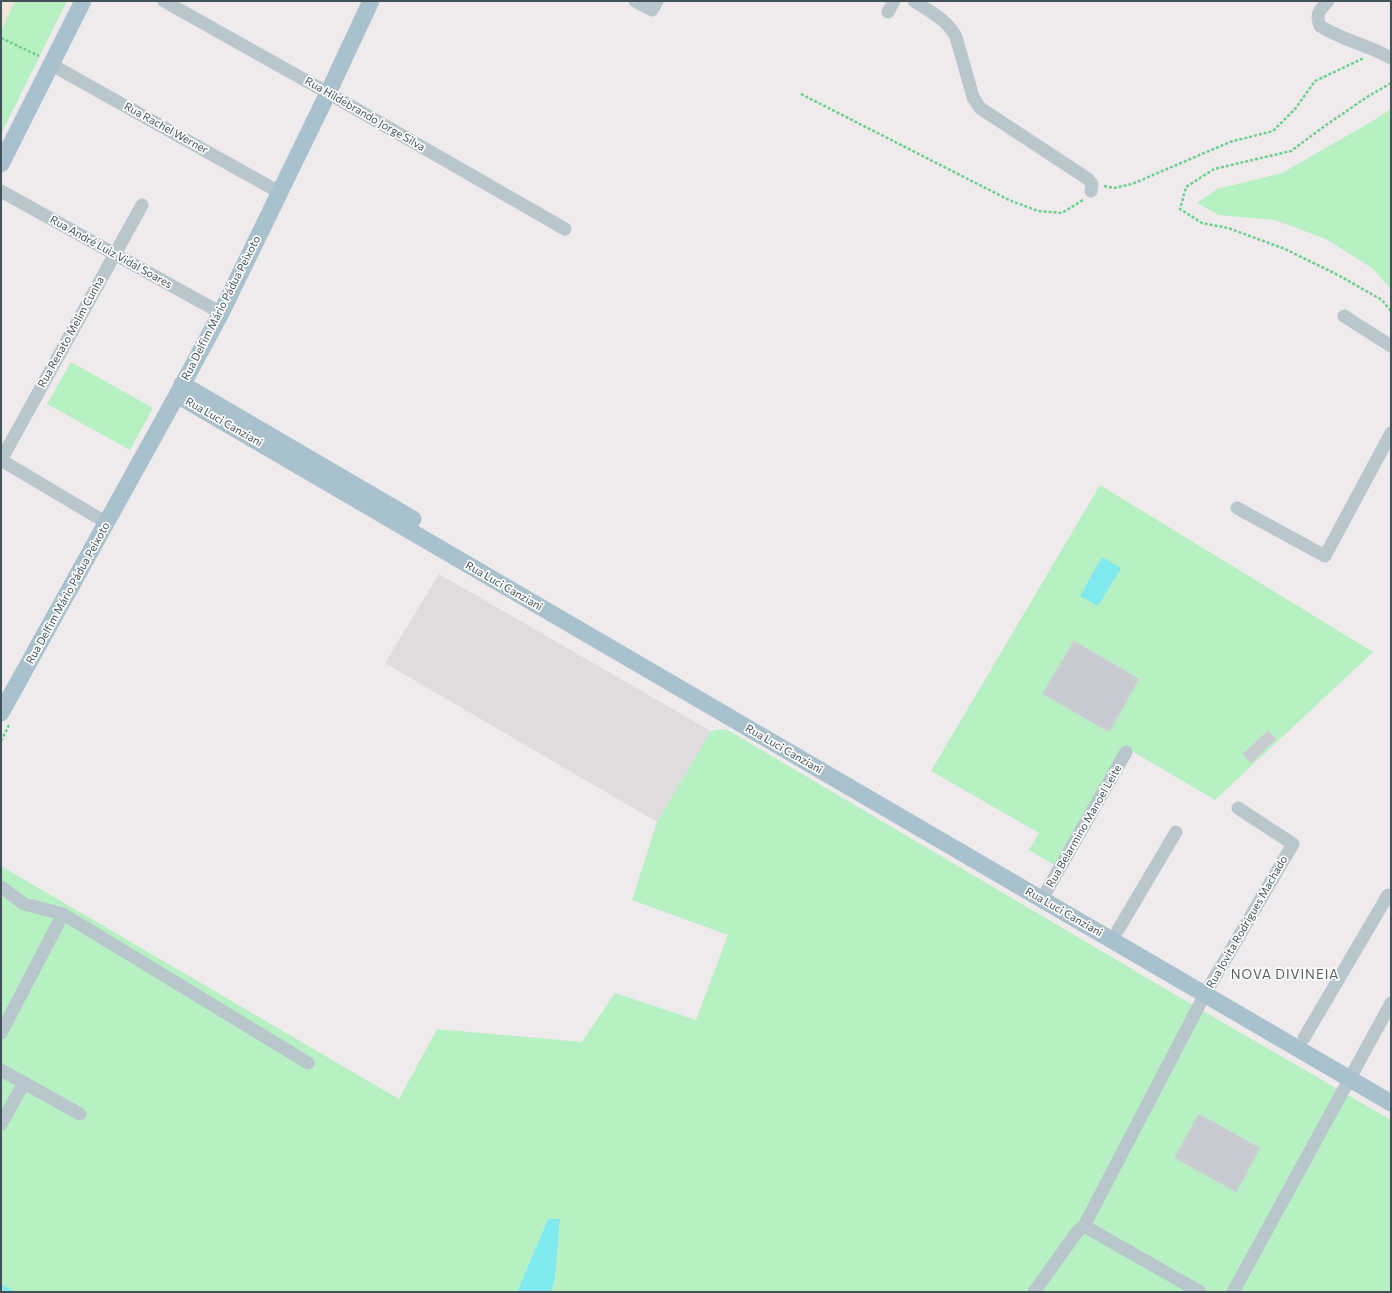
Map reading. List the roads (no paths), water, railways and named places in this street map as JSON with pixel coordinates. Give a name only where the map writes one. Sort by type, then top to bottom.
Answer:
[{"type":"main road","points":[[1,164],[48,62],[83,1]]},
{"type":"main road","name":"Rua Delfim Mário Pádua Peixoto","points":[[6,717],[107,523],[221,313],[371,1]]},
{"type":"main road","name":"Rua Luci Canziani","points":[[180,390],[1353,1074],[1391,1089]]},
{"type":"main road","name":"Rua Luci Canziani","points":[[1045,894],[1118,930],[1207,989],[1304,1038],[1391,1102]]},
{"type":"street","name":"Rua Hildebrando Jorge Silva","points":[[164,1],[565,229]]},
{"type":"street","points":[[635,1],[655,5]]},
{"type":"street","points":[[914,1],[942,20],[951,29],[956,38],[973,97],[980,108],[1088,179],[1091,187]]},
{"type":"street","points":[[1328,1],[1318,12],[1320,26],[1334,34],[1379,51],[1391,58]]},
{"type":"street","name":"Rua Rachel Werner","points":[[48,62],[279,192]]},
{"type":"street","name":"Rua André Luiz Vidal Soares","points":[[1,191],[221,313]]},
{"type":"street","name":"Rua Renato Melim Cunha","points":[[1,460],[142,205]]},
{"type":"street","points":[[1344,316],[1391,346]]},
{"type":"street","points":[[1237,508],[1325,556],[1391,433]]},
{"type":"street","points":[[1,460],[107,523]]},
{"type":"street","name":"Rua Belarmino Manoel Leite","points":[[1045,894],[1126,752]]},
{"type":"street","name":"Rua Jovita Rodrigues Machado","points":[[1207,989],[1293,844],[1238,808]]},
{"type":"street","points":[[1118,930],[1176,832]]},
{"type":"street","points":[[1,887],[24,904],[63,914],[308,1063]]},
{"type":"street","points":[[1304,1038],[1388,895]]},
{"type":"street","points":[[1,1033],[63,914]]},
{"type":"street","points":[[1034,1292],[1077,1232],[1084,1226],[1207,989]]},
{"type":"street","points":[[1233,1292],[1391,1003]]},
{"type":"street","points":[[1,1070],[80,1114]]},
{"type":"street","points":[[1,1124],[24,1083]]},
{"type":"street","points":[[1084,1226],[1200,1292]]},
{"type":"water","points":[[1102,557],[1121,568],[1098,606],[1080,596]]},
{"type":"water","points":[[548,1219],[560,1219],[555,1279],[551,1292],[517,1292]]},
{"type":"water","points":[[1,1284],[16,1292],[1,1292]]},
{"type":"district","name":"NOVA DIVINEIA","points":[[1285,975]]}]
